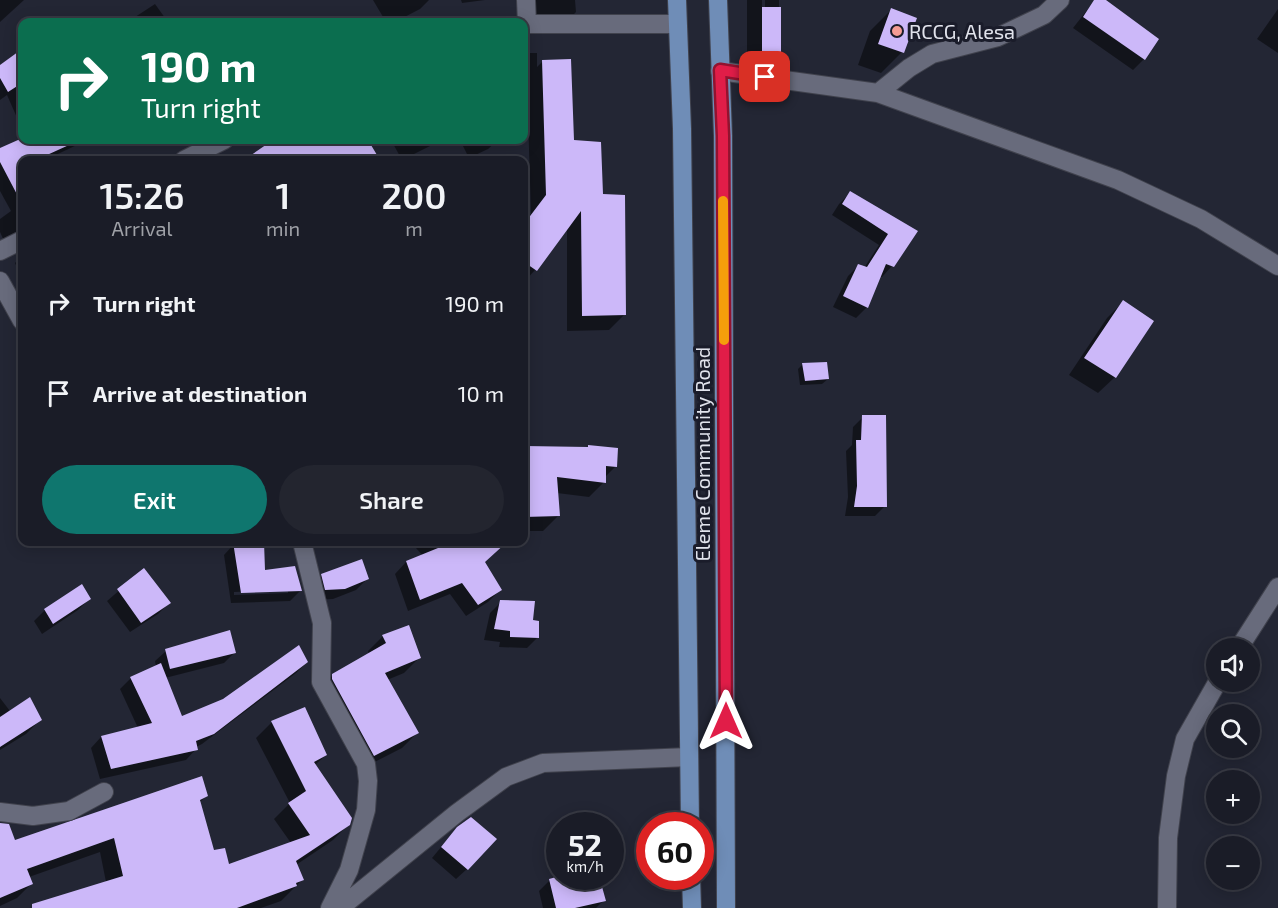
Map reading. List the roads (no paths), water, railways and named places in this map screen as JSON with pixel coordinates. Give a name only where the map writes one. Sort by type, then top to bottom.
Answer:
[{"type":"main road","name":"Eleme Community Road","points":[[677,0],[682,129],[690,812]]},
{"type":"main road","name":"Eleme Community Road","points":[[718,0],[723,148],[726,908]]},
{"type":"main road","points":[[691,890],[692,908]]},
{"type":"street","points":[[525,0],[525,18]]},
{"type":"street","points":[[878,93],[909,68],[932,54],[998,37],[1044,15],[1060,0]]},
{"type":"street","points":[[528,24],[677,24]]},
{"type":"street","points":[[720,70],[878,93],[1118,180],[1201,219],[1278,266]]},
{"type":"street","points":[[192,156],[216,144]]},
{"type":"street","points":[[0,251],[18,242]]},
{"type":"street","points":[[0,281],[18,314]]},
{"type":"street","points":[[303,546],[322,623],[321,682],[366,764],[368,781],[366,810],[352,860],[330,908]]},
{"type":"street","points":[[1245,638],[1278,587]]},
{"type":"street","points":[[1167,908],[1168,838],[1176,776],[1185,739],[1212,692]]},
{"type":"street","points":[[340,908],[457,813],[507,777],[543,763],[689,757]]},
{"type":"street","points":[[0,812],[33,816],[69,810],[104,792]]},
{"type":"place","name":"RCCG, Alesa","points":[[897,31]]}]
